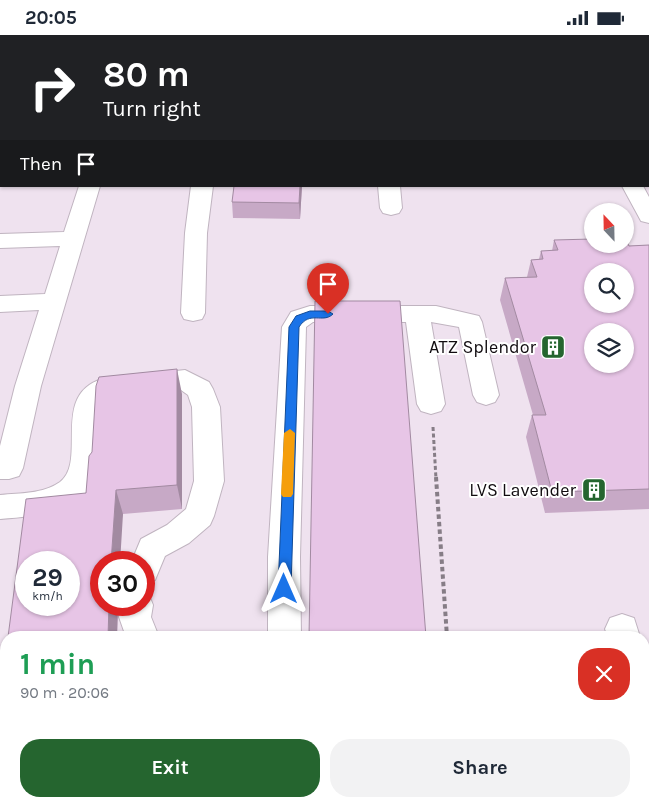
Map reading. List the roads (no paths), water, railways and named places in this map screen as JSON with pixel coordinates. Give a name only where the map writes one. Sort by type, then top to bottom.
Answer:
[{"type":"street","points":[[0,468],[9,468],[28,386],[90,187]]},
{"type":"street","points":[[193,313],[196,233],[202,187]]},
{"type":"street","points":[[389,187],[391,207]]},
{"type":"street","points":[[0,241],[74,239]]},
{"type":"street","points":[[0,304],[54,301]]},
{"type":"street","points":[[284,631],[284,557],[294,327],[300,318],[310,314],[436,314],[458,317],[470,322],[477,394]]},
{"type":"street","points":[[417,314],[431,404]]},
{"type":"street","points":[[0,507],[43,503],[70,490],[83,476],[87,411],[92,397],[102,389],[185,380],[200,389],[206,407],[209,481],[199,516],[178,534],[152,548],[151,551]]},
{"type":"street","points":[[136,616],[140,631]]},
{"type":"place","name":"ATZ Splendor","points":[[553,347]]},
{"type":"place","name":"LVS Lavender","points":[[594,490]]}]
